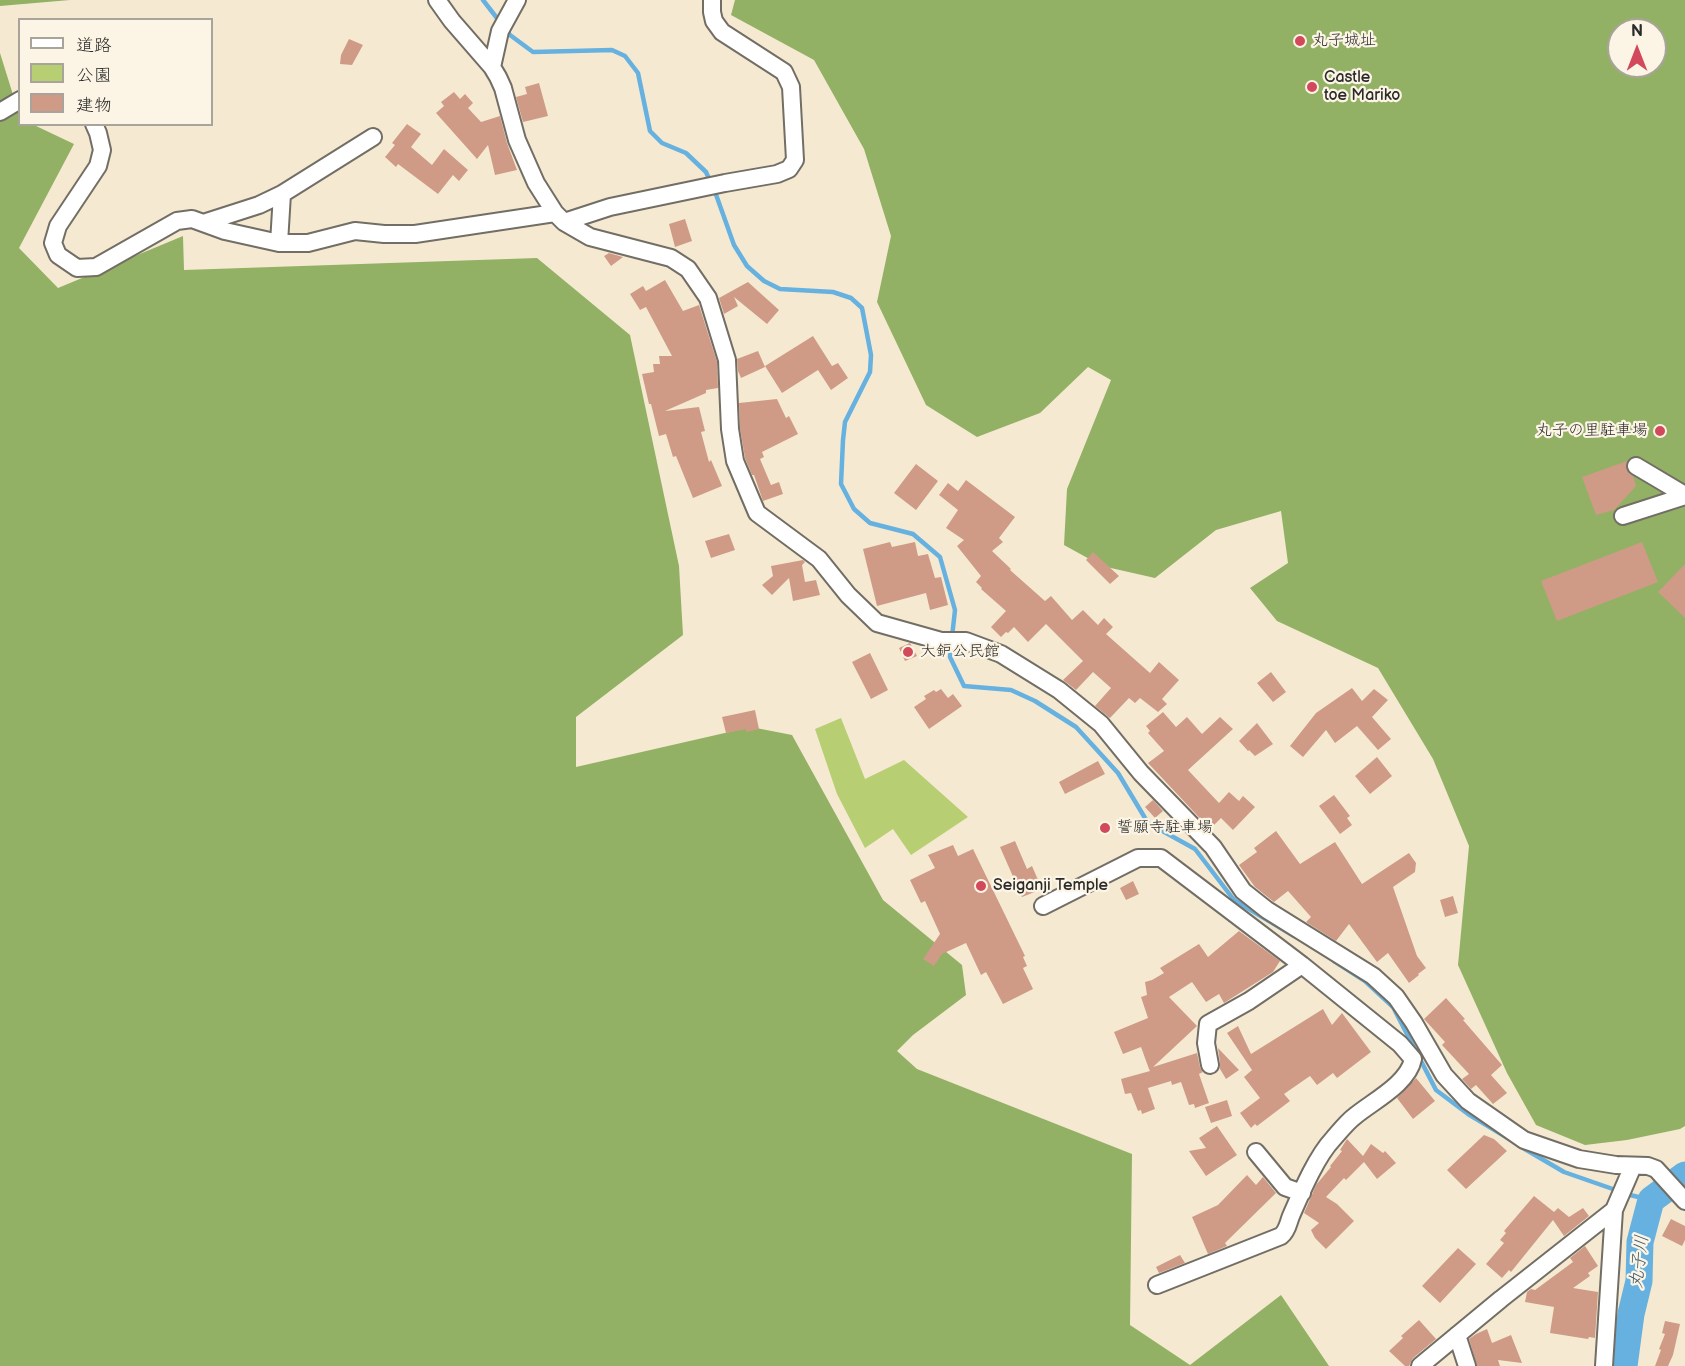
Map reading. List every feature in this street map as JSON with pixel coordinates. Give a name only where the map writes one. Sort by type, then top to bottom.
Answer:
[{"type":"street","points":[[437,0],[492,67],[503,88],[518,140],[536,183],[560,218],[590,237],[671,258],[688,270],[708,298],[727,360],[730,429],[735,461],[757,513],[819,559],[848,595],[877,623],[941,641],[966,642],[1001,654],[1059,690],[1101,724],[1141,773],[1213,847],[1243,891],[1268,910],[1373,976],[1396,997],[1414,1023],[1444,1076],[1468,1101],[1524,1140],[1579,1159],[1616,1165],[1648,1166],[1656,1169],[1683,1198]]},
{"type":"street","points":[[492,67],[504,25],[517,0]]},
{"type":"street","points":[[95,126],[102,150],[98,166],[58,226],[54,243],[58,255],[77,268],[96,267],[177,221],[192,219],[225,231],[279,243],[308,243],[355,231],[415,234],[560,218],[777,174],[789,169],[795,160],[791,87],[784,72],[722,32],[714,21],[712,0]]},
{"type":"street","points":[[0,112],[18,101]]},
{"type":"street","points":[[203,223],[259,205],[282,194],[372,137]]},
{"type":"street","points":[[279,243],[282,194]]},
{"type":"street","points":[[1636,466],[1685,495]]},
{"type":"street","points":[[1623,516],[1685,495]]},
{"type":"street","points":[[1043,906],[1138,858],[1161,858],[1300,963],[1400,1044],[1413,1059],[1407,1074],[1385,1094],[1353,1117],[1330,1142],[1310,1175],[1290,1217],[1286,1231],[1281,1236],[1157,1285]]},
{"type":"street","points":[[1210,1065],[1206,1043],[1208,1024],[1249,1001],[1300,963],[1308,936]]},
{"type":"street","points":[[1413,1059],[1434,1058]]},
{"type":"street","points":[[1256,1152],[1285,1187],[1302,1193]]},
{"type":"street","points":[[1604,1366],[1614,1210],[1633,1166]]},
{"type":"street","points":[[1420,1366],[1614,1210]]},
{"type":"street","points":[[1456,1335],[1467,1366]]},
{"type":"green space","points":[[0,0],[70,0],[0,6]]},
{"type":"green space","points":[[735,0],[1685,0],[1685,1126],[1627,1140],[1585,1145],[1536,1125],[1507,1073],[1458,965],[1469,846],[1433,759],[1378,668],[1277,621],[1250,588],[1288,563],[1281,511],[1216,530],[1155,578],[1102,566],[1064,545],[1067,489],[1111,380],[1088,367],[1040,413],[977,437],[926,405],[877,302],[891,236],[864,149],[814,60],[731,15]]},
{"type":"green space","points":[[0,53],[18,111],[18,126],[36,126],[74,144],[19,248],[58,288],[183,236],[184,270],[537,258],[630,335],[679,566],[683,635],[576,717],[576,767],[751,727],[792,735],[883,900],[962,965],[966,995],[913,1035],[897,1051],[917,1069],[1132,1154],[1130,1325],[1190,1365],[1281,1295],[1329,1366],[0,1366]]},
{"type":"green space","points":[[841,718],[865,779],[904,760],[968,817],[911,855],[893,829],[865,848],[837,794],[815,729]]},
{"type":"building","points":[[349,39],[363,45],[352,65],[340,64],[341,55]]},
{"type":"building","points":[[539,83],[548,116],[523,122],[516,97],[527,94],[525,87]]},
{"type":"building","points":[[454,92],[460,99],[465,94],[473,103],[468,108],[481,122],[500,116],[517,170],[495,175],[488,145],[477,159],[436,113],[444,106],[441,102]]},
{"type":"building","points":[[407,124],[421,134],[411,147],[432,165],[444,149],[468,170],[459,181],[453,175],[438,194],[398,164],[396,167],[385,157],[395,145],[392,143]]},
{"type":"building","points":[[685,219],[692,241],[675,247],[669,224]]},
{"type":"building","points":[[609,253],[623,257],[611,266],[604,256]]},
{"type":"building","points":[[665,280],[683,311],[699,305],[717,362],[718,388],[706,390],[706,393],[665,411],[699,407],[705,431],[701,432],[709,462],[711,460],[722,486],[693,498],[676,456],[673,457],[666,434],[659,436],[642,374],[654,372],[653,364],[660,364],[659,356],[672,356],[646,307],[640,310],[630,294],[643,286],[646,291]]},
{"type":"building","points":[[748,282],[779,310],[767,324],[734,297],[738,306],[724,314],[719,298]]},
{"type":"building","points":[[813,336],[832,366],[838,363],[848,378],[831,390],[818,370],[782,393],[765,366]]},
{"type":"building","points":[[758,351],[765,367],[741,378],[737,359]]},
{"type":"building","points":[[777,399],[786,418],[789,416],[798,434],[762,452],[764,457],[760,459],[771,485],[779,482],[783,494],[763,501],[745,458],[739,403]]},
{"type":"building","points":[[1627,461],[1627,471],[1633,476],[1636,486],[1614,510],[1596,515],[1582,477]]},
{"type":"building","points":[[916,464],[938,481],[916,510],[894,493]]},
{"type":"building","points":[[966,480],[1015,517],[999,538],[1003,542],[992,551],[1010,570],[1045,601],[1051,596],[1072,620],[1083,610],[1098,625],[1104,618],[1113,627],[1106,634],[1150,673],[1159,662],[1179,680],[1162,699],[1167,704],[1158,712],[1140,698],[1135,703],[1129,698],[1110,718],[1095,706],[1111,688],[1093,672],[1076,690],[1063,680],[1083,661],[1046,624],[1028,642],[1014,627],[1001,637],[991,627],[1006,611],[976,582],[981,576],[957,546],[964,540],[946,528],[958,510],[939,495],[948,483],[958,491]]},
{"type":"building","points":[[729,534],[735,550],[711,558],[705,541]]},
{"type":"building","points":[[890,542],[892,547],[915,542],[918,556],[928,554],[935,578],[941,577],[948,605],[930,610],[926,593],[877,606],[863,549]]},
{"type":"building","points":[[1642,542],[1658,582],[1557,621],[1541,581]]},
{"type":"building","points":[[1093,552],[1119,576],[1110,584],[1086,560]]},
{"type":"building","points":[[803,560],[805,562],[802,565],[805,582],[816,580],[820,595],[793,601],[789,578],[772,595],[762,585],[773,576],[771,566]]},
{"type":"building","points":[[1685,564],[1685,618],[1658,592]]},
{"type":"building","name":"大鈩公民館","points":[[910,643],[917,656],[905,661],[899,648]]},
{"type":"building","points":[[870,653],[888,690],[871,699],[852,662]]},
{"type":"building","points":[[1271,672],[1286,692],[1273,702],[1257,683]]},
{"type":"building","points":[[1352,688],[1362,701],[1374,689],[1388,700],[1372,717],[1391,739],[1378,750],[1357,726],[1335,743],[1326,730],[1303,757],[1290,746],[1316,713]]},
{"type":"building","points":[[941,689],[948,698],[953,694],[962,706],[929,729],[914,707],[926,699],[924,696]]},
{"type":"building","points":[[755,710],[759,729],[726,733],[722,717]]},
{"type":"building","points":[[1163,712],[1176,727],[1187,717],[1202,734],[1220,717],[1233,729],[1188,770],[1219,803],[1229,792],[1239,801],[1243,796],[1255,807],[1233,830],[1221,818],[1210,829],[1148,763],[1164,751],[1148,733],[1150,731],[1146,726]]},
{"type":"building","points":[[1257,723],[1273,744],[1255,756],[1239,741]]},
{"type":"building","points":[[1377,757],[1392,776],[1370,794],[1355,776]]},
{"type":"building","points":[[1098,761],[1105,774],[1065,794],[1059,782]]},
{"type":"building","points":[[1334,795],[1350,816],[1347,818],[1352,825],[1340,834],[1319,806]]},
{"type":"building","points":[[1153,800],[1163,811],[1155,818],[1145,807]]},
{"type":"building","points":[[1276,831],[1300,864],[1335,842],[1362,884],[1409,853],[1416,863],[1415,872],[1393,887],[1417,956],[1426,968],[1409,983],[1388,953],[1377,962],[1349,924],[1336,941],[1306,922],[1311,917],[1288,891],[1274,902],[1255,887],[1239,865],[1257,852],[1254,848]]},
{"type":"building","points":[[1015,841],[1027,869],[1032,866],[1042,889],[1022,897],[1000,847]]},
{"type":"building","points":[[953,845],[958,856],[973,849],[1025,956],[1023,957],[1027,966],[1023,968],[1033,989],[1003,1004],[986,972],[981,975],[966,943],[942,954],[934,966],[923,959],[940,934],[925,901],[921,903],[910,880],[935,868],[928,855]]},
{"type":"building","points":[[1133,881],[1139,894],[1126,900],[1120,888]]},
{"type":"building","points":[[1453,896],[1458,913],[1445,917],[1440,900]]},
{"type":"building","points":[[1239,931],[1280,961],[1273,972],[1224,1003],[1219,994],[1206,1002],[1192,982],[1169,997],[1197,1026],[1153,1067],[1197,1053],[1203,1072],[1199,1074],[1209,1103],[1195,1108],[1194,1104],[1189,1105],[1181,1082],[1172,1085],[1171,1081],[1148,1088],[1155,1109],[1142,1114],[1141,1110],[1138,1111],[1131,1093],[1125,1094],[1121,1079],[1150,1071],[1141,1047],[1123,1054],[1114,1032],[1148,1018],[1141,997],[1147,995],[1145,982],[1164,973],[1160,968],[1199,944],[1208,957]]},
{"type":"building","points":[[1446,998],[1502,1065],[1491,1075],[1507,1093],[1493,1104],[1476,1085],[1471,1089],[1462,1079],[1469,1074],[1442,1045],[1445,1042],[1424,1019]]},
{"type":"building","points":[[1323,1009],[1332,1025],[1342,1013],[1371,1052],[1337,1078],[1333,1073],[1317,1085],[1310,1076],[1284,1094],[1290,1101],[1251,1128],[1240,1113],[1260,1098],[1244,1077],[1252,1070],[1227,1033],[1238,1026],[1251,1054]]},
{"type":"building","points":[[1218,1048],[1239,1070],[1226,1079],[1220,1069]]},
{"type":"building","points":[[1416,1078],[1435,1101],[1413,1119],[1397,1098]]},
{"type":"building","points":[[1227,1100],[1232,1116],[1211,1123],[1205,1107]]},
{"type":"building","points":[[1217,1126],[1237,1155],[1206,1176],[1189,1151],[1206,1148],[1199,1138]]},
{"type":"building","points":[[1484,1135],[1494,1139],[1507,1151],[1466,1189],[1447,1170]]},
{"type":"building","points":[[1347,1139],[1363,1156],[1371,1144],[1383,1153],[1385,1151],[1396,1163],[1377,1179],[1364,1162],[1326,1197],[1337,1204],[1354,1221],[1326,1249],[1315,1238],[1311,1230],[1319,1223],[1304,1213],[1316,1185],[1342,1151],[1340,1150]]},
{"type":"building","points":[[1247,1175],[1256,1185],[1263,1177],[1276,1193],[1225,1243],[1227,1246],[1208,1254],[1192,1217],[1218,1205]]},
{"type":"building","points":[[1534,1196],[1554,1212],[1558,1208],[1569,1217],[1583,1208],[1589,1216],[1564,1236],[1553,1220],[1511,1272],[1509,1270],[1502,1278],[1486,1264],[1504,1243],[1500,1240],[1506,1233],[1504,1231]]},
{"type":"building","points":[[1671,1219],[1685,1226],[1685,1240],[1682,1246],[1662,1236]]},
{"type":"building","points":[[1585,1246],[1598,1266],[1588,1273],[1590,1276],[1573,1288],[1598,1292],[1595,1338],[1550,1333],[1554,1307],[1525,1302],[1527,1292],[1531,1289],[1535,1290],[1573,1262],[1570,1258]]},
{"type":"building","points":[[1458,1248],[1476,1264],[1440,1303],[1422,1286]]},
{"type":"building","points":[[1180,1255],[1185,1263],[1159,1273],[1156,1267]]},
{"type":"building","points":[[1419,1320],[1436,1339],[1413,1358],[1409,1366],[1405,1366],[1389,1351],[1403,1338],[1401,1336]]},
{"type":"building","points":[[1665,1321],[1680,1324],[1668,1366],[1655,1366],[1665,1334],[1662,1333]]},
{"type":"building","points":[[1487,1329],[1492,1343],[1511,1335],[1522,1363],[1498,1360],[1500,1366],[1477,1366],[1469,1339]]},
{"type":"waterway","points":[[483,0],[500,22]]},
{"type":"waterway","points":[[505,28],[510,35],[533,52],[612,50],[625,56],[638,73],[650,131],[662,143],[686,153],[706,172],[710,181]]},
{"type":"waterway","points":[[714,189],[734,245],[747,266],[764,281],[780,289],[833,292],[851,298],[862,308],[871,355],[870,372],[845,422],[841,484],[854,509],[870,523],[913,534],[940,557],[955,610],[952,637]]},
{"type":"waterway","points":[[951,645],[950,657],[964,686],[1011,690],[1035,701],[1076,727],[1118,773],[1148,823],[1195,849],[1234,900],[1294,936]]},
{"type":"waterway","points":[[1334,961],[1365,981],[1393,1007],[1436,1090],[1468,1114],[1511,1140]]},
{"type":"waterway","points":[[1523,1148],[1564,1172],[1651,1200]]},
{"type":"waterway","name":"丸子川","points":[[1624,1366],[1631,1314],[1639,1281],[1640,1242],[1651,1200],[1685,1175]]},
{"type":"place","name":"丸子城址","points":[[1300,41]]},
{"type":"place","name":"Castle toe Mariko","points":[[1312,87]]},
{"type":"place","name":"丸子の里駐車場","points":[[1660,431]]},
{"type":"place","name":"大鈩公民館","points":[[908,652]]},
{"type":"place","name":"誓願寺駐車場","points":[[1105,828]]},
{"type":"place","name":"Seiganji Temple","points":[[981,886]]}]
